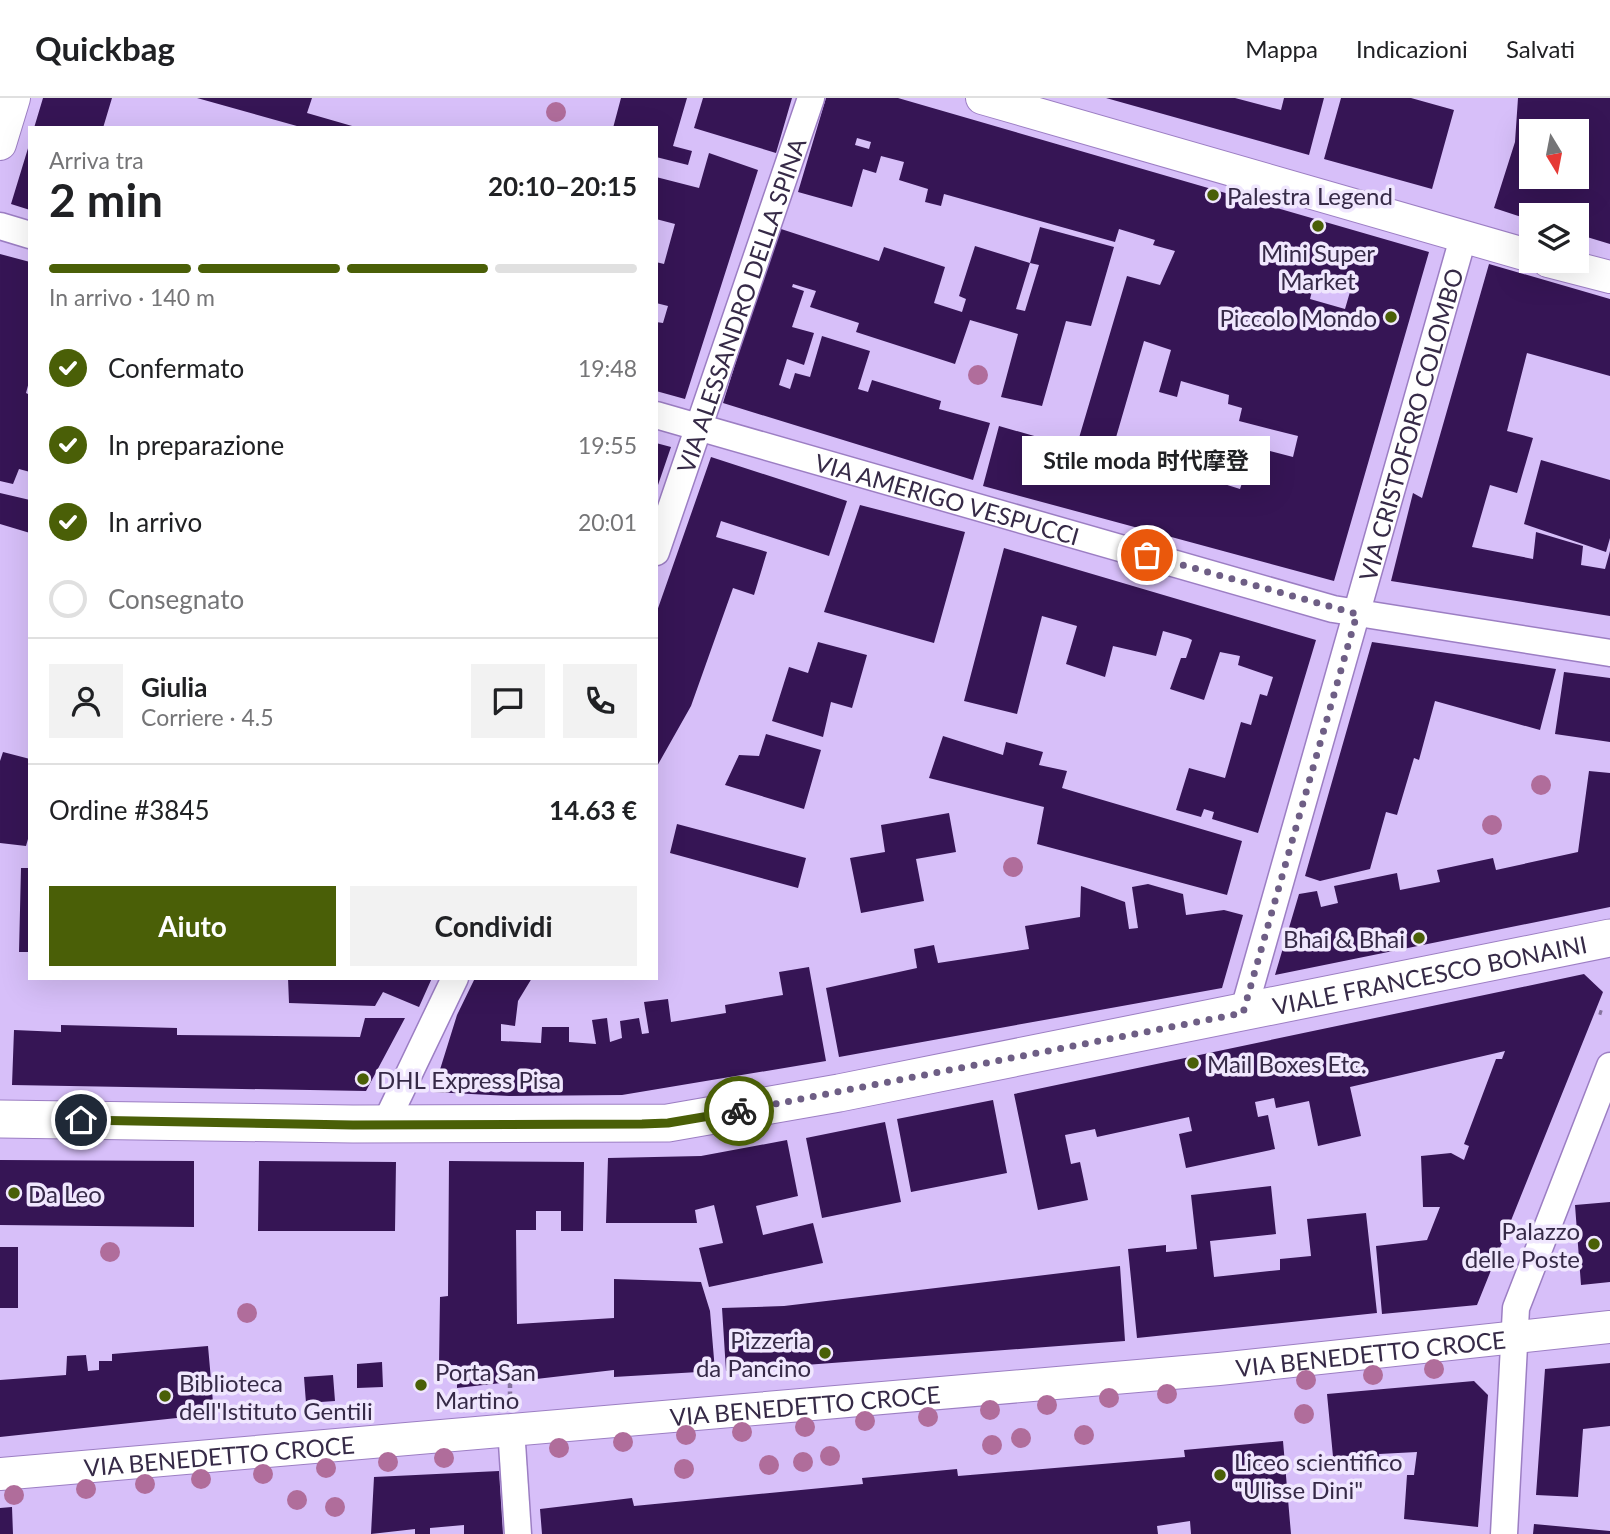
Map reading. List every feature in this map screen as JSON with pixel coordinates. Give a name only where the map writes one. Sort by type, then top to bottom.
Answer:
[{"type":"main road","name":"VIALE FRANCESCO BONAINI","points":[[0,1119],[385,1124],[668,1123],[839,1093],[1610,938]]},
{"type":"street","points":[[0,144],[14,98]]},
{"type":"street","name":"VIA ALESSANDRO DELLA SPINA","points":[[658,546],[700,428],[773,202],[811,98]]},
{"type":"street","points":[[982,98],[1519,253]]},
{"type":"street","points":[[0,226],[28,234]]},
{"type":"street","name":"VIA CRISTOFORO COLOMBO","points":[[1243,1013],[1463,238]]},
{"type":"street","points":[[1589,272],[1610,277]]},
{"type":"street","name":"VIA AMERIGO VESPUCCI","points":[[658,416],[1357,614],[1610,653]]},
{"type":"street","points":[[385,1124],[454,980]]},
{"type":"street","points":[[1504,1534],[1516,1308],[1610,1066]]},
{"type":"street","name":"VIA BENEDETTO CROCE","points":[[0,1474],[511,1413],[1219,1369],[1610,1328]]},
{"type":"street","points":[[511,1413],[517,1534]]},
{"type":"path","points":[[510,1381],[511,1413]]},
{"type":"building","points":[[43,98],[112,98],[104,126],[35,126]]},
{"type":"building","points":[[197,98],[312,98],[307,113],[352,126],[297,126]]},
{"type":"building","points":[[621,98],[687,98],[673,146],[692,151],[688,165],[658,158],[658,126],[614,126]]},
{"type":"building","points":[[703,98],[792,98],[776,153],[694,128]]},
{"type":"building","points":[[826,98],[898,98],[1429,252],[1334,581],[983,486],[999,426],[1076,448],[1127,276],[1160,285],[1175,251],[1153,245],[1155,240],[1119,229],[1115,242],[944,194],[941,206],[925,202],[928,189],[899,180],[904,162],[881,156],[876,173],[863,169],[852,207],[798,192]],"holes":[[[857,138],[871,142],[869,149],[855,145]],[[1316,275],[1352,285],[1345,309],[1310,299]],[[1144,341],[1171,350],[1159,392],[1177,397],[1181,381],[1229,395],[1228,404],[1242,408],[1239,421],[1298,436],[1293,457],[1254,447],[1240,489],[1180,470],[1182,460],[1126,445],[1122,460],[1110,458]]]},
{"type":"building","points":[[1106,98],[1235,98],[1281,110],[1284,98],[1324,98],[1309,155]]},
{"type":"building","points":[[1341,98],[1411,98],[1454,110],[1432,189],[1324,159]]},
{"type":"building","points":[[1518,98],[1610,98],[1610,244],[1589,238],[1589,203],[1519,203],[1519,216],[1494,208],[1515,142]]},
{"type":"building","points":[[28,148],[28,209],[11,204]]},
{"type":"building","points":[[709,153],[758,170],[685,399],[658,392],[658,322],[663,323],[668,306],[658,304],[658,262],[664,264],[675,224],[658,220],[658,178],[699,188]]},
{"type":"building","points":[[1040,227],[1114,247],[1091,326],[1066,321],[1042,406],[1001,397],[1018,334],[970,320],[955,364],[856,332],[859,323],[810,307],[816,291],[793,284],[792,287],[804,291],[792,327],[814,333],[804,365],[787,359],[779,385],[790,389],[795,373],[810,377],[822,336],[870,351],[858,389],[868,392],[872,380],[941,401],[939,409],[990,423],[973,480],[723,403],[778,228],[879,261],[884,247],[945,267],[934,303],[962,312],[966,299],[959,296],[975,246],[1030,263]],"holes":[[[1030,263],[1039,265],[1025,311],[1016,309]]]},
{"type":"building","points":[[0,254],[28,261],[28,471],[19,469],[13,484],[0,481]]},
{"type":"building","points":[[1489,264],[1610,299],[1610,376],[1527,353],[1507,431],[1533,438],[1517,493],[1490,485],[1472,547],[1533,559],[1536,532],[1583,546],[1581,565],[1605,569],[1610,551],[1610,616],[1391,581],[1413,493],[1422,498]]},
{"type":"building","points":[[658,444],[671,447],[658,485]]},
{"type":"building","points":[[711,457],[847,501],[829,556],[721,521],[716,537],[767,552],[754,595],[733,588],[691,706],[658,764],[658,608]]},
{"type":"building","points":[[1541,460],[1610,480],[1610,538],[1606,552],[1524,524]]},
{"type":"building","points":[[0,493],[28,500],[28,532],[0,524]]},
{"type":"building","points":[[860,505],[965,532],[934,643],[824,612]]},
{"type":"building","points":[[1004,548],[1316,640],[1258,833],[1212,819],[1214,812],[1204,809],[1201,817],[1176,810],[1189,768],[1225,778],[1241,722],[1251,725],[1260,694],[1267,696],[1273,677],[1238,665],[1240,656],[1220,652],[1204,700],[1170,689],[1181,658],[1186,658],[1192,640],[1163,631],[1156,656],[1113,646],[1105,677],[1066,664],[1077,626],[1042,616],[1017,714],[964,701]]},
{"type":"building","points":[[818,642],[867,655],[852,708],[831,702],[823,737],[772,721],[789,667],[808,673]]},
{"type":"building","points":[[1372,642],[1556,669],[1540,730],[1435,701],[1419,760],[1414,758],[1397,815],[1386,812],[1370,869],[1320,881],[1305,876]]},
{"type":"building","points":[[1564,672],[1610,678],[1610,742],[1555,734]]},
{"type":"building","points":[[766,734],[821,750],[804,809],[725,785],[739,755],[759,756]]},
{"type":"building","points":[[943,736],[1003,755],[1006,742],[1043,752],[1039,765],[1067,771],[1062,788],[1242,841],[1227,895],[1037,844],[1044,807],[929,778]]},
{"type":"building","points":[[3,752],[28,758],[26,846],[0,843],[0,761]]},
{"type":"building","points":[[1589,771],[1610,773],[1610,907],[1275,975],[1299,894],[1317,891],[1321,907],[1338,903],[1334,886],[1397,873],[1400,890],[1440,882],[1437,870],[1493,858],[1496,870],[1578,852]]},
{"type":"building","points":[[949,813],[956,852],[916,859],[924,901],[861,913],[850,858],[885,852],[881,825]]},
{"type":"building","points":[[677,824],[806,858],[798,888],[670,853]]},
{"type":"building","points":[[21,868],[28,868],[28,952],[19,952]]},
{"type":"building","points":[[1148,884],[1183,894],[1186,915],[1224,910],[1243,915],[1222,988],[839,1057],[826,988],[917,968],[914,949],[934,945],[938,963],[1029,949],[1025,926],[1080,917],[1081,886],[1125,902],[1129,929],[1138,928],[1132,887]]},
{"type":"building","points":[[809,967],[826,1061],[622,1095],[509,1096],[433,1092],[457,1015],[474,980],[531,980],[518,1001],[515,1026],[501,1024],[501,1041],[541,1043],[542,1027],[569,1027],[569,1042],[596,1044],[592,1020],[607,1018],[610,1042],[622,1038],[620,1021],[639,1018],[642,1034],[649,1033],[644,1002],[668,999],[671,1022],[726,1013],[725,1005],[783,995],[779,972]]},
{"type":"building","points":[[1584,974],[1603,992],[1477,1305],[1382,1314],[1376,1246],[1427,1240],[1440,1207],[1423,1207],[1421,1156],[1451,1153],[1464,1160],[1469,1146],[1464,1144],[1496,1059],[1502,1059],[1505,1051],[1350,1087],[1361,1136],[1318,1146],[1309,1101],[1276,1108],[1274,1098],[1255,1102],[1258,1117],[1268,1115],[1275,1149],[1186,1168],[1179,1134],[1192,1131],[1189,1117],[1097,1137],[1095,1129],[1065,1135],[1071,1164],[1080,1162],[1088,1200],[1038,1210],[1014,1094]]},
{"type":"building","points":[[288,980],[431,980],[419,1007],[383,992],[375,1006],[289,1003]]},
{"type":"building","points":[[365,1018],[405,1018],[366,1091],[12,1085],[14,1030],[61,1032],[61,1025],[177,1028],[177,1035],[360,1037]]},
{"type":"building","points":[[993,1100],[1007,1173],[911,1192],[897,1119]]},
{"type":"building","points":[[885,1122],[901,1202],[822,1218],[806,1138]]},
{"type":"building","points":[[787,1140],[798,1196],[756,1206],[763,1235],[813,1223],[823,1263],[709,1287],[699,1248],[723,1243],[714,1205],[695,1210],[697,1223],[606,1223],[608,1158],[701,1156]]},
{"type":"building","points":[[0,1160],[194,1161],[194,1227],[0,1225]]},
{"type":"building","points":[[259,1161],[396,1162],[395,1231],[258,1231]]},
{"type":"building","points":[[449,1161],[584,1162],[583,1231],[561,1231],[561,1211],[536,1211],[536,1230],[516,1230],[517,1324],[614,1318],[614,1279],[701,1282],[710,1311],[715,1371],[614,1377],[614,1370],[457,1388],[457,1365],[439,1365],[440,1297],[448,1296]]},
{"type":"building","points":[[1271,1186],[1276,1234],[1210,1241],[1214,1277],[1280,1270],[1280,1259],[1311,1256],[1307,1219],[1366,1213],[1377,1313],[1137,1338],[1128,1249],[1166,1245],[1166,1252],[1197,1249],[1191,1195]]},
{"type":"building","name":"Palazzo delle Poste","points":[[1610,1202],[1610,1282],[1581,1285],[1575,1205]]},
{"type":"building","points":[[0,1247],[18,1247],[18,1308],[0,1308]]},
{"type":"building","points":[[1120,1266],[1125,1341],[726,1371],[722,1308],[784,1306]]},
{"type":"building","points":[[208,1346],[214,1414],[0,1437],[0,1380],[66,1375],[67,1356],[86,1355],[88,1371],[99,1370],[99,1361],[112,1361],[112,1354]]},
{"type":"building","points":[[382,1362],[383,1387],[357,1388],[357,1364]]},
{"type":"building","points":[[1610,1363],[1610,1426],[1583,1429],[1578,1497],[1536,1495],[1545,1369]]},
{"type":"building","points":[[333,1375],[335,1401],[306,1403],[304,1377]]},
{"type":"building","points":[[1474,1381],[1488,1395],[1478,1527],[1404,1519],[1407,1475],[1414,1475],[1417,1452],[1379,1454],[1380,1465],[1334,1467],[1327,1394]]},
{"type":"building","points":[[1283,1441],[1291,1534],[1191,1534],[1190,1521],[1157,1526],[1158,1534],[542,1534],[540,1509],[632,1498],[634,1506],[863,1484],[862,1478],[957,1469],[958,1476],[1185,1457],[1184,1450]]},
{"type":"building","points":[[499,1471],[503,1534],[464,1534],[464,1525],[430,1528],[430,1534],[415,1534],[415,1529],[371,1534],[374,1477]]},
{"type":"building","points":[[12,1507],[13,1534],[0,1534],[0,1508]]},
{"type":"building","points":[[1534,1524],[1610,1531],[1610,1534],[1533,1534]]},
{"type":"way so far","points":[[739,1111],[1243,1013],[1287,849],[1357,614],[1147,555]]},
{"type":"place","name":"Palestra Legend","points":[[1213,195]]},
{"type":"place","name":"Mini Super Market","points":[[1318,226]]},
{"type":"place","name":"Piccolo Mondo","points":[[1391,317]]},
{"type":"place","name":"Stile moda 时代摩登","points":[[1147,555]]},
{"type":"place","name":"Bhai & Bhai","points":[[1419,938]]},
{"type":"place","name":"Mail Boxes Etc.","points":[[1193,1063]]},
{"type":"place","name":"DHL Express Pisa","points":[[363,1079]]},
{"type":"place","name":"Da Leo","points":[[14,1193]]},
{"type":"place","name":"Palazzo delle Poste","points":[[1594,1244]]},
{"type":"place","name":"Pizzeria da Pancino","points":[[825,1353]]},
{"type":"place","name":"Porta San Martino","points":[[421,1385]]},
{"type":"place","name":"Biblioteca dell'Istituto Gentili","points":[[165,1396]]},
{"type":"place","name":"Liceo scientifico \"Ulisse Dini\"","points":[[1220,1475]]},
{"type":"route","points":[[81,1120],[353,1125],[444,1122],[642,1124],[699,1119],[739,1111]]}]
